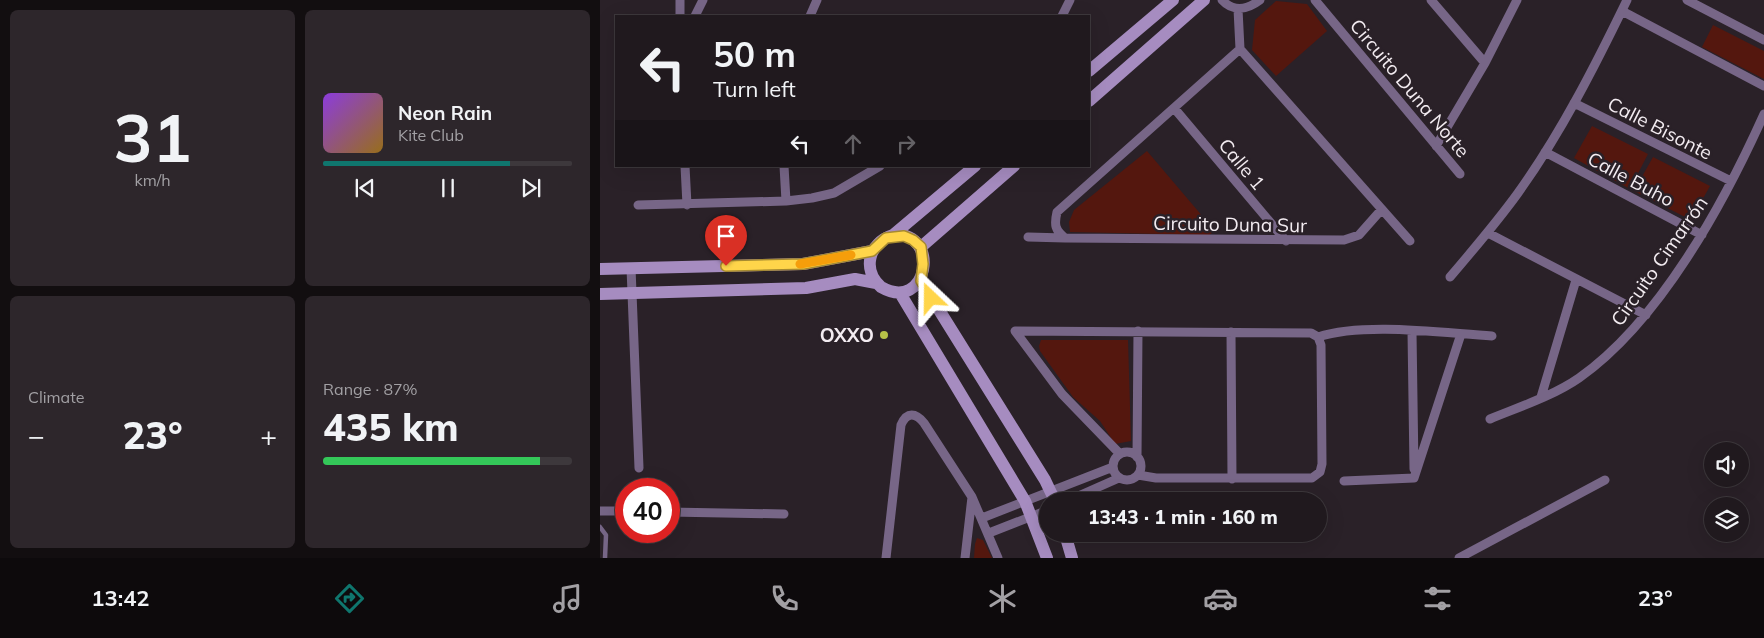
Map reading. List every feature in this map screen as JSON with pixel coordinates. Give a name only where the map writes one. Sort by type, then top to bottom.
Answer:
[{"type":"street","points":[[680,0],[680,15]]},
{"type":"street","points":[[696,15],[703,0]]},
{"type":"street","points":[[810,15],[817,0]]},
{"type":"street","points":[[1062,15],[1070,0]]},
{"type":"street","points":[[1090,70],[1173,0]]},
{"type":"street","points":[[1090,100],[1204,0]]},
{"type":"street","points":[[1222,0],[1230,7],[1238,9],[1250,7],[1260,0]]},
{"type":"street","name":"Circuito Duna Norte","points":[[1315,0],[1460,174]]},
{"type":"street","points":[[1431,0],[1485,63]]},
{"type":"street","points":[[1436,146],[1485,63],[1517,0]]},
{"type":"street","points":[[1450,277],[1488,233],[1545,152],[1574,103],[1627,0]]},
{"type":"street","points":[[1687,0],[1764,40]]},
{"type":"street","points":[[1238,9],[1240,49],[1410,241]]},
{"type":"street","points":[[1622,11],[1764,86]]},
{"type":"street","points":[[1065,238],[1057,232],[1054,223],[1057,212],[1240,49]]},
{"type":"street","name":"Calle Bisonte","points":[[1574,103],[1731,182]]},
{"type":"street","name":"Calle 1","points":[[1174,108],[1286,241]]},
{"type":"street","name":"Circuito Cimarrón","points":[[1490,420],[1577,379],[1621,343],[1646,315],[1702,235],[1731,182],[1764,114]]},
{"type":"street","name":"Calle Buho","points":[[1545,152],[1702,235]]},
{"type":"street","points":[[685,167],[687,205]]},
{"type":"street","points":[[784,167],[786,201]]},
{"type":"street","points":[[638,205],[786,201],[834,194],[878,167]]},
{"type":"street","points":[[921,281],[915,287],[900,293],[886,291],[876,283],[870,271],[872,251],[880,241],[893,236],[974,167]]},
{"type":"street","points":[[921,247],[1013,167]]},
{"type":"street","name":"Circuito Duna Sur","points":[[1028,237],[1286,241],[1352,239],[1382,209]]},
{"type":"street","points":[[1488,233],[1646,315]]},
{"type":"street","points":[[893,236],[909,237],[921,247],[923,264],[921,281],[1050,492]]},
{"type":"street","points":[[600,268],[803,264],[872,251]]},
{"type":"street","points":[[631,268],[639,468]]},
{"type":"street","points":[[600,294],[806,288],[855,280],[876,283]]},
{"type":"street","points":[[1541,397],[1576,280]]},
{"type":"street","points":[[900,293],[1025,501],[1047,558]]},
{"type":"street","points":[[1318,337],[1334,332],[1364,329],[1492,336]]},
{"type":"street","points":[[1087,492],[1119,478],[1129,480],[1138,475],[1156,478],[1312,478],[1320,472],[1322,464],[1321,346],[1318,337],[1311,333],[1014,331],[1062,394],[1120,454]]},
{"type":"street","points":[[1138,331],[1138,457],[1141,466],[1138,475]]},
{"type":"street","points":[[1231,332],[1232,479]]},
{"type":"street","points":[[1412,332],[1414,478]]},
{"type":"street","points":[[1414,478],[1461,334]]},
{"type":"street","points":[[886,558],[901,425],[906,416],[916,415],[924,423],[972,497],[989,533],[998,558]]},
{"type":"street","points":[[1119,478],[1113,467],[1116,457],[1126,452],[1138,457]]},
{"type":"street","points":[[1060,492],[1113,467]]},
{"type":"street","points":[[1344,480],[1414,478]]},
{"type":"street","points":[[1459,558],[1605,480]]},
{"type":"street","points":[[965,558],[972,497]]},
{"type":"street","points":[[982,518],[1025,501],[1039,498]]},
{"type":"street","points":[[600,511],[615,511]]},
{"type":"street","points":[[680,512],[784,514]]},
{"type":"street","points":[[989,533],[1039,513]]},
{"type":"street","points":[[1068,542],[1072,558]]},
{"type":"lane","points":[[600,527],[606,536],[605,558]]},
{"type":"shaded area","points":[[1276,1],[1307,4],[1327,31],[1276,76],[1252,50],[1255,20]]},
{"type":"shaded area","points":[[1713,25],[1764,51],[1764,79],[1702,47]]},
{"type":"shaded area","points":[[1592,126],[1648,154],[1630,189],[1574,158]]},
{"type":"shaded area","points":[[1147,151],[1215,231],[1209,235],[1070,232],[1069,222],[1074,210]]},
{"type":"shaded area","points":[[1653,157],[1710,186],[1691,220],[1634,191]]},
{"type":"shaded area","points":[[1041,340],[1128,340],[1131,441],[1115,444],[1100,421],[1073,397],[1040,351]]},
{"type":"shaded area","points":[[977,538],[983,540],[992,558],[974,558]]},
{"type":"slow traffic","points":[[800,264],[851,255]]},
{"type":"place","name":"OXXO","points":[[884,335]]},
{"type":"route","points":[[726,266],[803,264],[872,251],[880,241],[898,235],[909,237],[921,247],[923,270],[921,281],[931,298]]}]
